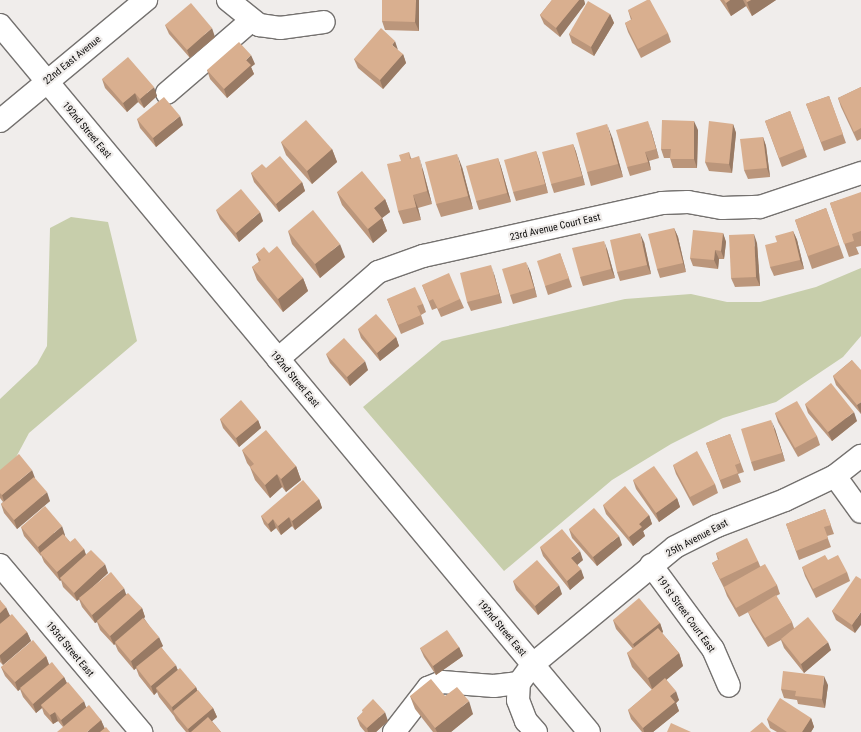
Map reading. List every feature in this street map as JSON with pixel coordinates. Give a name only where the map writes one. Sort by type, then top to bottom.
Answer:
[{"type":"street","name":"22nd East Avenue","points":[[0,121],[46,81],[146,0]]},
{"type":"street","points":[[228,0],[259,25],[280,28],[324,22]]},
{"type":"street","points":[[167,93],[252,20]]},
{"type":"street","name":"192nd Street East","points":[[0,26],[589,732]]},
{"type":"street","name":"23rd Avenue Court East","points":[[278,359],[378,272],[423,256],[662,203],[688,202],[722,208],[760,207],[861,173]]},
{"type":"street","name":"25th Avenue East","points":[[519,683],[532,665],[650,565],[675,548],[717,526],[785,500],[835,476],[861,456]]},
{"type":"street","points":[[835,476],[861,512]]},
{"type":"street","name":"193rd Street East","points":[[0,565],[141,732]]},
{"type":"street","name":"191st Street Court East","points":[[650,565],[713,649],[729,686]]},
{"type":"street","points":[[394,732],[428,688],[442,682],[494,686],[519,683],[518,700],[526,721],[536,732]]},
{"type":"green space","points":[[71,217],[108,222],[137,341],[29,433],[14,461],[0,474],[0,399],[37,364],[47,346],[50,228]]},
{"type":"green space","points":[[861,268],[861,336],[843,357],[776,402],[723,418],[671,444],[612,480],[504,571],[363,407],[442,341],[625,299],[691,294],[727,302],[760,302],[816,287]]},
{"type":"building","points":[[382,0],[416,0],[415,22],[382,21]]},
{"type":"building","points":[[552,0],[579,0],[556,28],[540,15]]},
{"type":"building","points":[[647,0],[650,0],[668,33],[638,49],[625,23],[632,19],[628,10]]},
{"type":"building","points":[[588,1],[610,14],[591,47],[569,34]]},
{"type":"building","points":[[191,3],[212,28],[187,50],[165,25]]},
{"type":"building","points":[[381,28],[395,41],[392,45],[403,54],[380,80],[354,59]]},
{"type":"building","points":[[239,42],[251,55],[246,60],[251,65],[224,89],[207,70]]},
{"type":"building","points":[[128,57],[154,87],[140,99],[135,93],[123,103],[102,79]]},
{"type":"building","points":[[861,87],[861,128],[854,132],[838,98]]},
{"type":"building","points":[[829,96],[843,134],[821,142],[806,104]]},
{"type":"building","points":[[164,97],[180,116],[153,138],[137,119]]},
{"type":"building","points":[[790,111],[804,148],[779,158],[765,121]]},
{"type":"building","points":[[306,120],[332,149],[307,171],[281,142]]},
{"type":"building","points":[[662,120],[694,121],[694,159],[670,159],[671,149],[661,149]]},
{"type":"building","points":[[648,121],[656,149],[645,152],[648,162],[627,167],[616,130]]},
{"type":"building","points":[[709,121],[733,124],[729,164],[705,162]]},
{"type":"building","points":[[607,124],[618,164],[587,172],[576,133]]},
{"type":"building","points":[[763,137],[767,168],[744,170],[740,139]]},
{"type":"building","points":[[573,144],[582,176],[551,184],[542,152]]},
{"type":"building","points":[[536,151],[545,184],[513,192],[504,160]]},
{"type":"building","points":[[409,152],[410,159],[419,156],[427,191],[413,195],[416,207],[398,211],[387,164],[401,161],[399,155]]},
{"type":"building","points":[[457,154],[468,196],[436,204],[425,162]]},
{"type":"building","points":[[280,156],[302,182],[276,204],[251,173],[262,164],[266,168]]},
{"type":"building","points":[[498,158],[507,193],[476,201],[466,166]]},
{"type":"building","points":[[362,171],[385,199],[374,208],[382,218],[368,229],[337,192]]},
{"type":"building","points":[[241,189],[260,212],[236,233],[216,210]]},
{"type":"building","points":[[861,192],[861,231],[852,234],[854,241],[844,244],[830,203]]},
{"type":"building","points":[[826,208],[839,245],[808,256],[795,220]]},
{"type":"building","points":[[313,210],[340,244],[315,264],[288,231]]},
{"type":"building","points":[[674,228],[683,263],[657,269],[648,234]]},
{"type":"building","points":[[693,230],[723,233],[721,251],[715,250],[714,260],[690,258]]},
{"type":"building","points":[[793,231],[800,260],[770,267],[765,245],[777,242],[775,236]]},
{"type":"building","points":[[640,233],[647,265],[617,272],[610,240]]},
{"type":"building","points":[[754,234],[756,277],[731,278],[729,235]]},
{"type":"building","points":[[604,241],[611,269],[580,277],[572,248]]},
{"type":"building","points":[[277,246],[303,278],[278,299],[252,267],[261,260],[256,254],[264,247],[269,253]]},
{"type":"building","points":[[560,253],[569,278],[545,286],[537,261]]},
{"type":"building","points":[[526,262],[534,288],[510,295],[502,269]]},
{"type":"building","points":[[491,265],[499,294],[467,302],[460,273]]},
{"type":"building","points":[[449,273],[460,299],[438,309],[433,299],[429,301],[422,285]]},
{"type":"building","points":[[415,287],[423,304],[417,306],[421,315],[398,325],[387,299]]},
{"type":"building","points":[[376,314],[396,337],[377,353],[358,329]]},
{"type":"building","points":[[344,338],[365,361],[347,377],[326,354]]},
{"type":"building","points":[[852,360],[861,370],[861,402],[857,405],[833,376]]},
{"type":"building","points":[[831,383],[854,412],[828,432],[805,404]]},
{"type":"building","points":[[241,400],[258,420],[236,438],[220,419]]},
{"type":"building","points":[[797,401],[817,436],[795,448],[775,413]]},
{"type":"building","points":[[771,420],[782,453],[751,462],[741,429]]},
{"type":"building","points":[[266,430],[296,466],[281,479],[277,474],[265,485],[250,467],[254,464],[242,450]]},
{"type":"building","points":[[730,434],[740,463],[735,465],[738,473],[720,480],[706,443]]},
{"type":"building","points":[[697,451],[715,484],[690,497],[673,465]]},
{"type":"building","points":[[19,454],[32,470],[2,495],[0,493],[0,470]]},
{"type":"building","points":[[654,466],[677,498],[656,513],[633,480]]},
{"type":"building","points":[[34,477],[47,492],[14,520],[1,504]]},
{"type":"building","points":[[303,480],[319,499],[292,521],[289,517],[278,526],[273,519],[268,524],[261,516]]},
{"type":"building","points":[[625,486],[649,515],[639,524],[642,527],[629,537],[603,505]]},
{"type":"building","points":[[45,506],[62,526],[38,547],[21,527]]},
{"type":"building","points":[[594,508],[619,536],[593,557],[569,529]]},
{"type":"building","points":[[825,509],[831,525],[824,527],[828,538],[796,551],[786,524]]},
{"type":"building","points":[[562,529],[580,551],[571,558],[581,569],[567,581],[540,547]]},
{"type":"building","points":[[63,534],[70,542],[75,538],[84,549],[57,572],[40,553]]},
{"type":"building","points":[[747,538],[758,561],[720,579],[712,563],[719,559],[716,553]]},
{"type":"building","points":[[91,550],[105,564],[74,593],[60,578]]},
{"type":"building","points":[[825,555],[828,560],[838,555],[847,572],[813,589],[802,567]]},
{"type":"building","points":[[537,560],[559,585],[535,606],[513,581]]},
{"type":"building","points":[[765,564],[777,585],[736,608],[724,587]]},
{"type":"building","points":[[111,572],[124,588],[92,615],[79,598]]},
{"type":"building","points":[[856,576],[861,579],[861,612],[852,625],[832,611]]},
{"type":"building","points":[[128,593],[142,608],[110,636],[97,621]]},
{"type":"building","points":[[776,595],[792,622],[765,638],[748,612]]},
{"type":"building","points":[[639,598],[660,623],[633,644],[613,620]]},
{"type":"building","points":[[0,600],[6,607],[0,613]]},
{"type":"building","points":[[12,614],[27,632],[0,655],[0,624]]},
{"type":"building","points":[[808,617],[828,642],[801,664],[781,639]]},
{"type":"building","points":[[143,618],[159,637],[131,661],[115,642]]},
{"type":"building","points":[[658,628],[679,653],[648,678],[627,653]]},
{"type":"building","points":[[447,630],[459,647],[433,666],[420,648]]},
{"type":"building","points":[[33,640],[46,656],[15,682],[1,667]]},
{"type":"building","points":[[161,647],[176,665],[151,686],[136,667]]},
{"type":"building","points":[[52,662],[64,677],[33,704],[20,688]]},
{"type":"building","points":[[180,668],[196,687],[172,707],[156,688]]},
{"type":"building","points":[[783,671],[824,676],[822,699],[795,696],[796,691],[781,689]]},
{"type":"building","points":[[665,678],[676,691],[670,696],[675,702],[643,728],[628,710]]},
{"type":"building","points":[[431,679],[445,696],[457,687],[469,701],[435,728],[410,696]]},
{"type":"building","points":[[68,682],[84,701],[61,720],[55,712],[50,715],[41,705]]},
{"type":"building","points":[[198,690],[213,708],[188,729],[173,711]]},
{"type":"building","points":[[780,698],[811,718],[802,732],[787,732],[767,719]]},
{"type":"building","points":[[373,699],[385,712],[367,728],[357,718],[363,712],[362,710]]},
{"type":"building","points":[[89,705],[101,720],[87,732],[57,732]]},
{"type":"building","points":[[208,717],[221,732],[191,732]]},
{"type":"building","points":[[762,722],[771,732],[750,732]]},
{"type":"building","points":[[671,723],[691,732],[667,732]]},
{"type":"building","points":[[106,727],[110,732],[100,732]]}]
